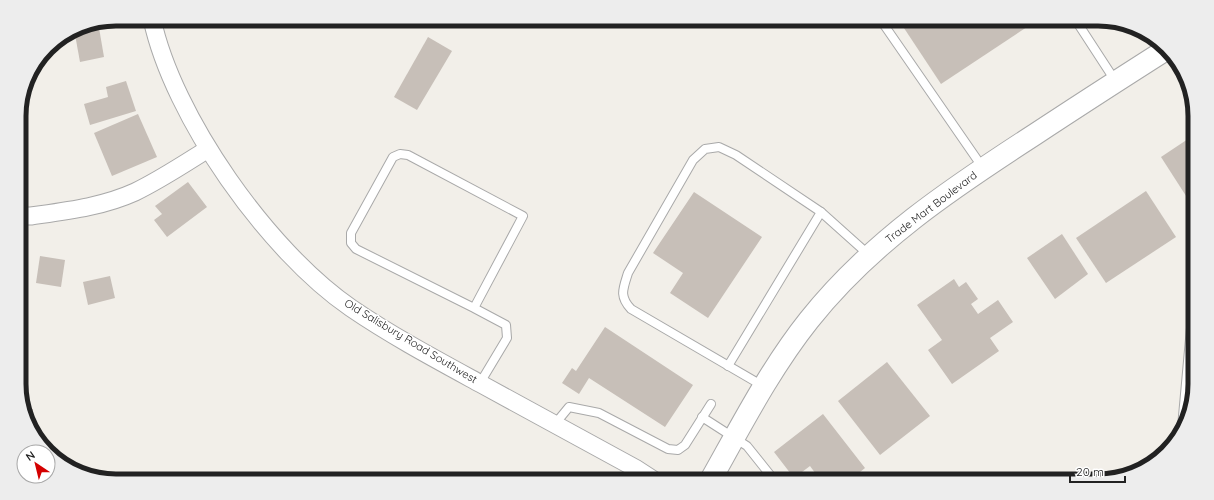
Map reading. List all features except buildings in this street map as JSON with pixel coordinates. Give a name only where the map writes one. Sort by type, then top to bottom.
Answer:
[{"type":"street","name":"Old Salisbury Road Southwest","points":[[154,26],[157,41],[170,75],[208,149],[264,226],[291,255],[350,307],[437,360],[644,474]]},
{"type":"street","name":"Trade Mart Boulevard","points":[[714,474],[763,387],[785,352],[809,320],[838,287],[870,255],[924,210],[983,168],[1162,53]]},
{"type":"street","points":[[26,216],[72,210],[126,195],[169,173],[208,149]]},
{"type":"lane","points":[[885,26],[983,168]]},
{"type":"lane","points":[[1080,26],[1116,82]]},
{"type":"lane","points":[[763,387],[631,309],[624,301],[623,289],[628,273],[693,160],[705,149],[719,148],[748,164],[821,212],[870,255]]},
{"type":"lane","points":[[474,308],[524,216],[408,155],[400,154],[393,157],[351,233],[351,243],[356,249],[506,325],[508,332],[507,338],[480,383]]},
{"type":"lane","points":[[728,366],[821,212]]},
{"type":"lane","points":[[1183,412],[1188,361]]},
{"type":"lane","points":[[555,424],[569,407],[575,407],[599,413],[668,449],[678,450],[685,445],[711,404]]},
{"type":"lane","points":[[702,417],[753,451],[770,474]]}]
